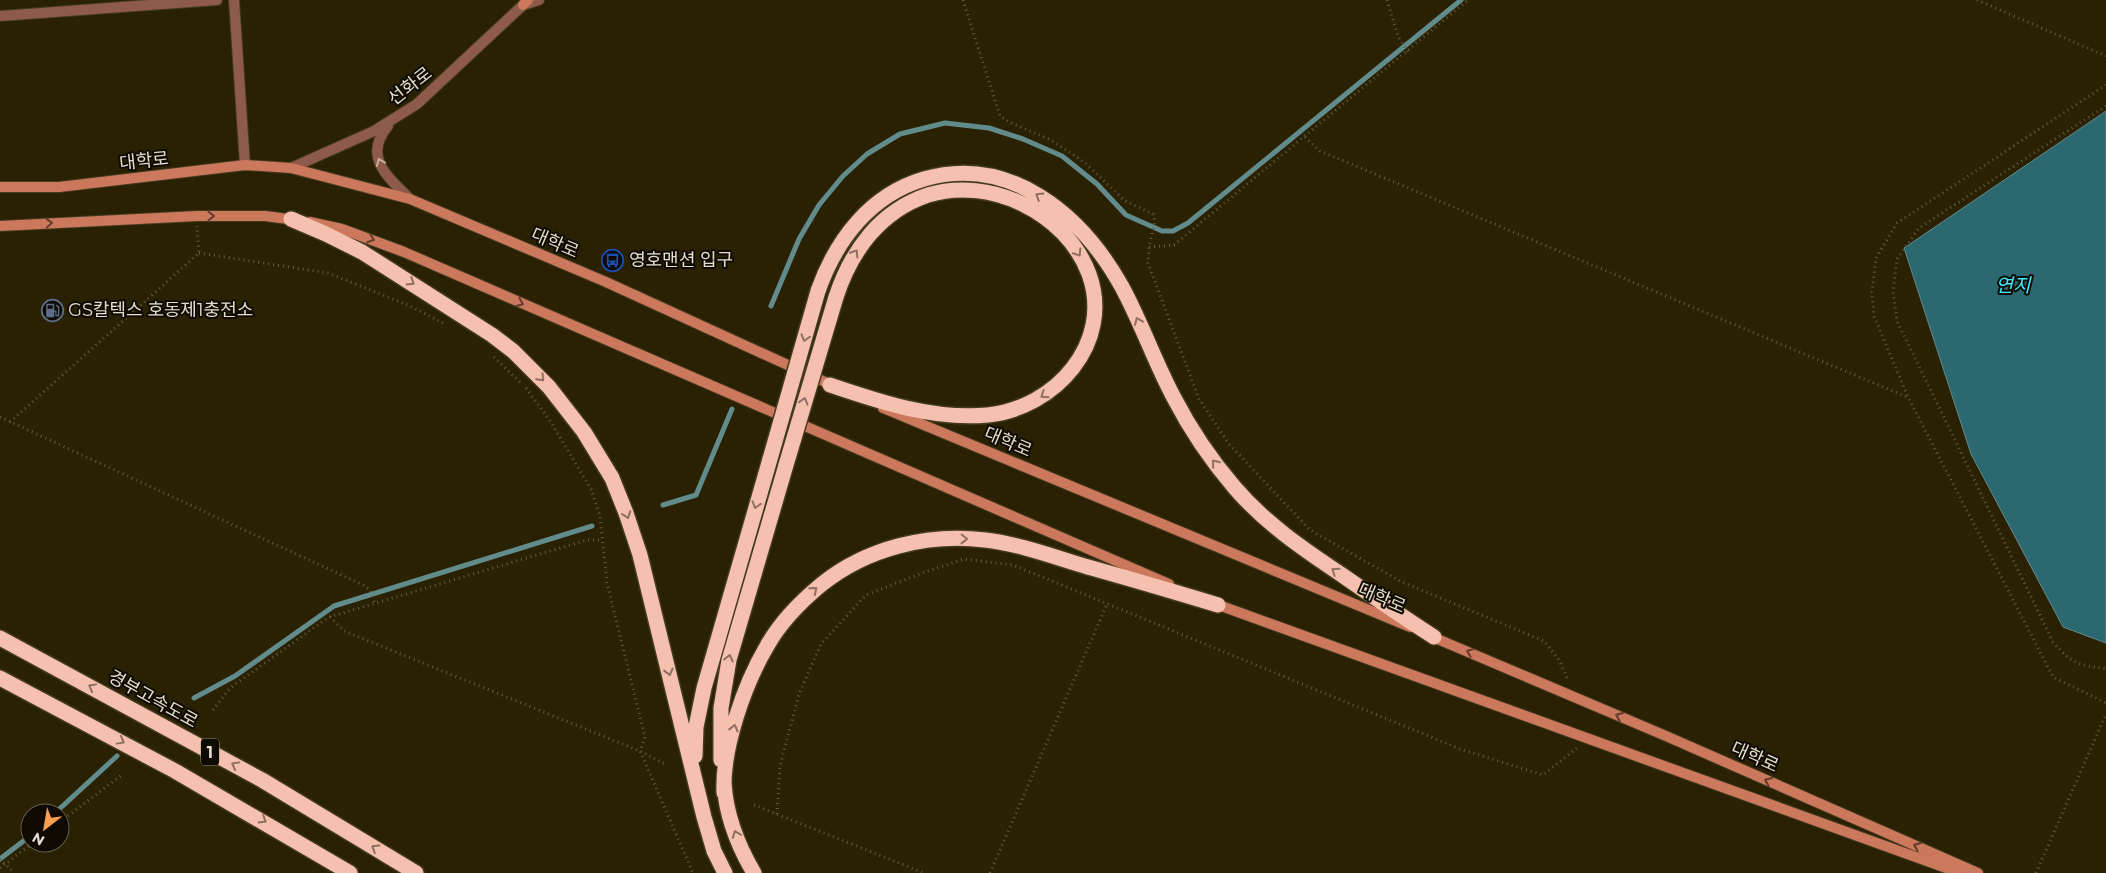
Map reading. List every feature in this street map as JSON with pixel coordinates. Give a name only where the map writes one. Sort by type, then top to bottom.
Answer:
[{"type":"highway","points":[[698,792],[694,751],[700,706],[818,291],[831,259],[865,213],[897,190],[933,176],[965,173],[998,177],[1025,188],[1049,202],[1072,220],[1102,254],[1131,304],[1156,361],[1188,424],[1203,447],[1236,489],[1267,520],[1295,543],[1434,637]]},
{"type":"highway","points":[[754,873],[744,856],[732,826],[724,793],[720,725],[725,678],[736,631],[845,271],[867,237],[884,219],[903,206],[924,197],[938,192],[963,189],[996,193],[1034,211],[1056,226],[1084,261],[1091,282],[1093,314],[1084,350],[1065,379],[1036,401],[1009,411],[968,415],[927,412],[882,402],[830,384]]},
{"type":"highway","points":[[291,219],[362,252],[440,300],[504,343],[549,387],[584,432],[612,478],[633,533],[709,835],[724,873]]},
{"type":"highway","points":[[724,793],[726,763],[736,720],[747,686],[768,642],[786,618],[809,594],[842,569],[865,557],[893,547],[923,540],[966,538],[987,540],[1036,551],[1218,605]]},
{"type":"highway","name":"경부고속도로","points":[[0,638],[262,780],[416,873]]},
{"type":"highway","name":"1","points":[[0,678],[183,775],[350,873]]},
{"type":"main road","name":"대학로","points":[[0,187],[58,186],[245,165],[291,168],[410,199],[606,282],[830,384],[1575,697],[1978,873]]},
{"type":"main road","points":[[0,226],[197,216],[257,216],[291,219],[342,229],[381,243],[1218,605],[1960,873]]},
{"type":"street","points":[[0,16],[217,0]]},
{"type":"street","points":[[234,0],[245,165]]},
{"type":"street","points":[[525,2],[539,0]]},
{"type":"street","name":"선화로","points":[[291,168],[374,131],[425,98],[525,2]]},
{"type":"street","points":[[393,119],[380,136],[376,155],[386,176],[410,199]]},
{"type":"path","points":[[963,0],[1000,116],[1009,122],[1051,140],[1084,162],[1125,200],[1153,214],[1155,221],[1149,247],[1148,263],[1200,399],[1229,444],[1310,530],[1402,582],[1544,641],[1559,660],[1575,697]]},
{"type":"path","points":[[1387,0],[1406,50]]},
{"type":"path","points":[[1149,247],[1174,245],[1468,0]]},
{"type":"path","points":[[1976,0],[2106,56]]},
{"type":"path","points":[[2106,85],[1898,224],[1876,258],[1872,292],[1874,316],[1908,397],[2053,677],[2106,703]]},
{"type":"path","points":[[2106,106],[1919,228],[1897,259],[1892,292],[1897,321],[2053,642],[2066,658],[2077,664],[2106,669]]},
{"type":"path","points":[[1305,137],[1320,151],[1908,397]]},
{"type":"path","points":[[197,216],[199,253]]},
{"type":"path","points":[[199,253],[328,273],[410,306],[444,324]]},
{"type":"path","points":[[10,422],[199,253]]},
{"type":"path","points":[[492,355],[527,388],[549,419],[591,489],[600,516],[607,583],[645,737],[640,751],[693,873]]},
{"type":"path","points":[[0,418],[363,586],[370,590],[376,604]]},
{"type":"path","points":[[213,710],[230,688],[329,617],[586,540],[602,540]]},
{"type":"path","points":[[777,814],[780,766],[799,694],[821,644],[866,595],[922,572],[964,559],[1013,565],[1460,749],[1544,775],[1588,739]]},
{"type":"path","points":[[990,873],[1107,604]]},
{"type":"path","points":[[329,617],[344,631],[640,751],[665,764]]},
{"type":"path","points":[[2036,873],[2106,714]]},
{"type":"path","points":[[70,814],[123,774]]},
{"type":"path","points":[[754,805],[924,873]]},
{"type":"path","points":[[0,868],[20,853]]},
{"type":"path","points":[[0,859],[14,873]]},
{"type":"water","name":"연지","points":[[2106,111],[2106,643],[2063,627],[1971,454],[1904,248]]},
{"type":"waterway","points":[[771,306],[799,239],[819,205],[843,176],[867,154],[900,134],[945,123],[989,128],[1023,139],[1062,156],[1097,184],[1126,215],[1162,231],[1173,231],[1188,223],[1461,0]]},
{"type":"waterway","points":[[663,505],[696,495],[732,409]]},
{"type":"waterway","points":[[194,698],[235,676],[334,606],[592,526]]},
{"type":"waterway","points":[[66,803],[117,756]]},
{"type":"waterway","points":[[0,859],[20,844]]},
{"type":"place","name":"영호맨션 입구","points":[[613,260]]},
{"type":"place","name":"GS칼텍스 호동제1충전소","points":[[52,310]]}]
